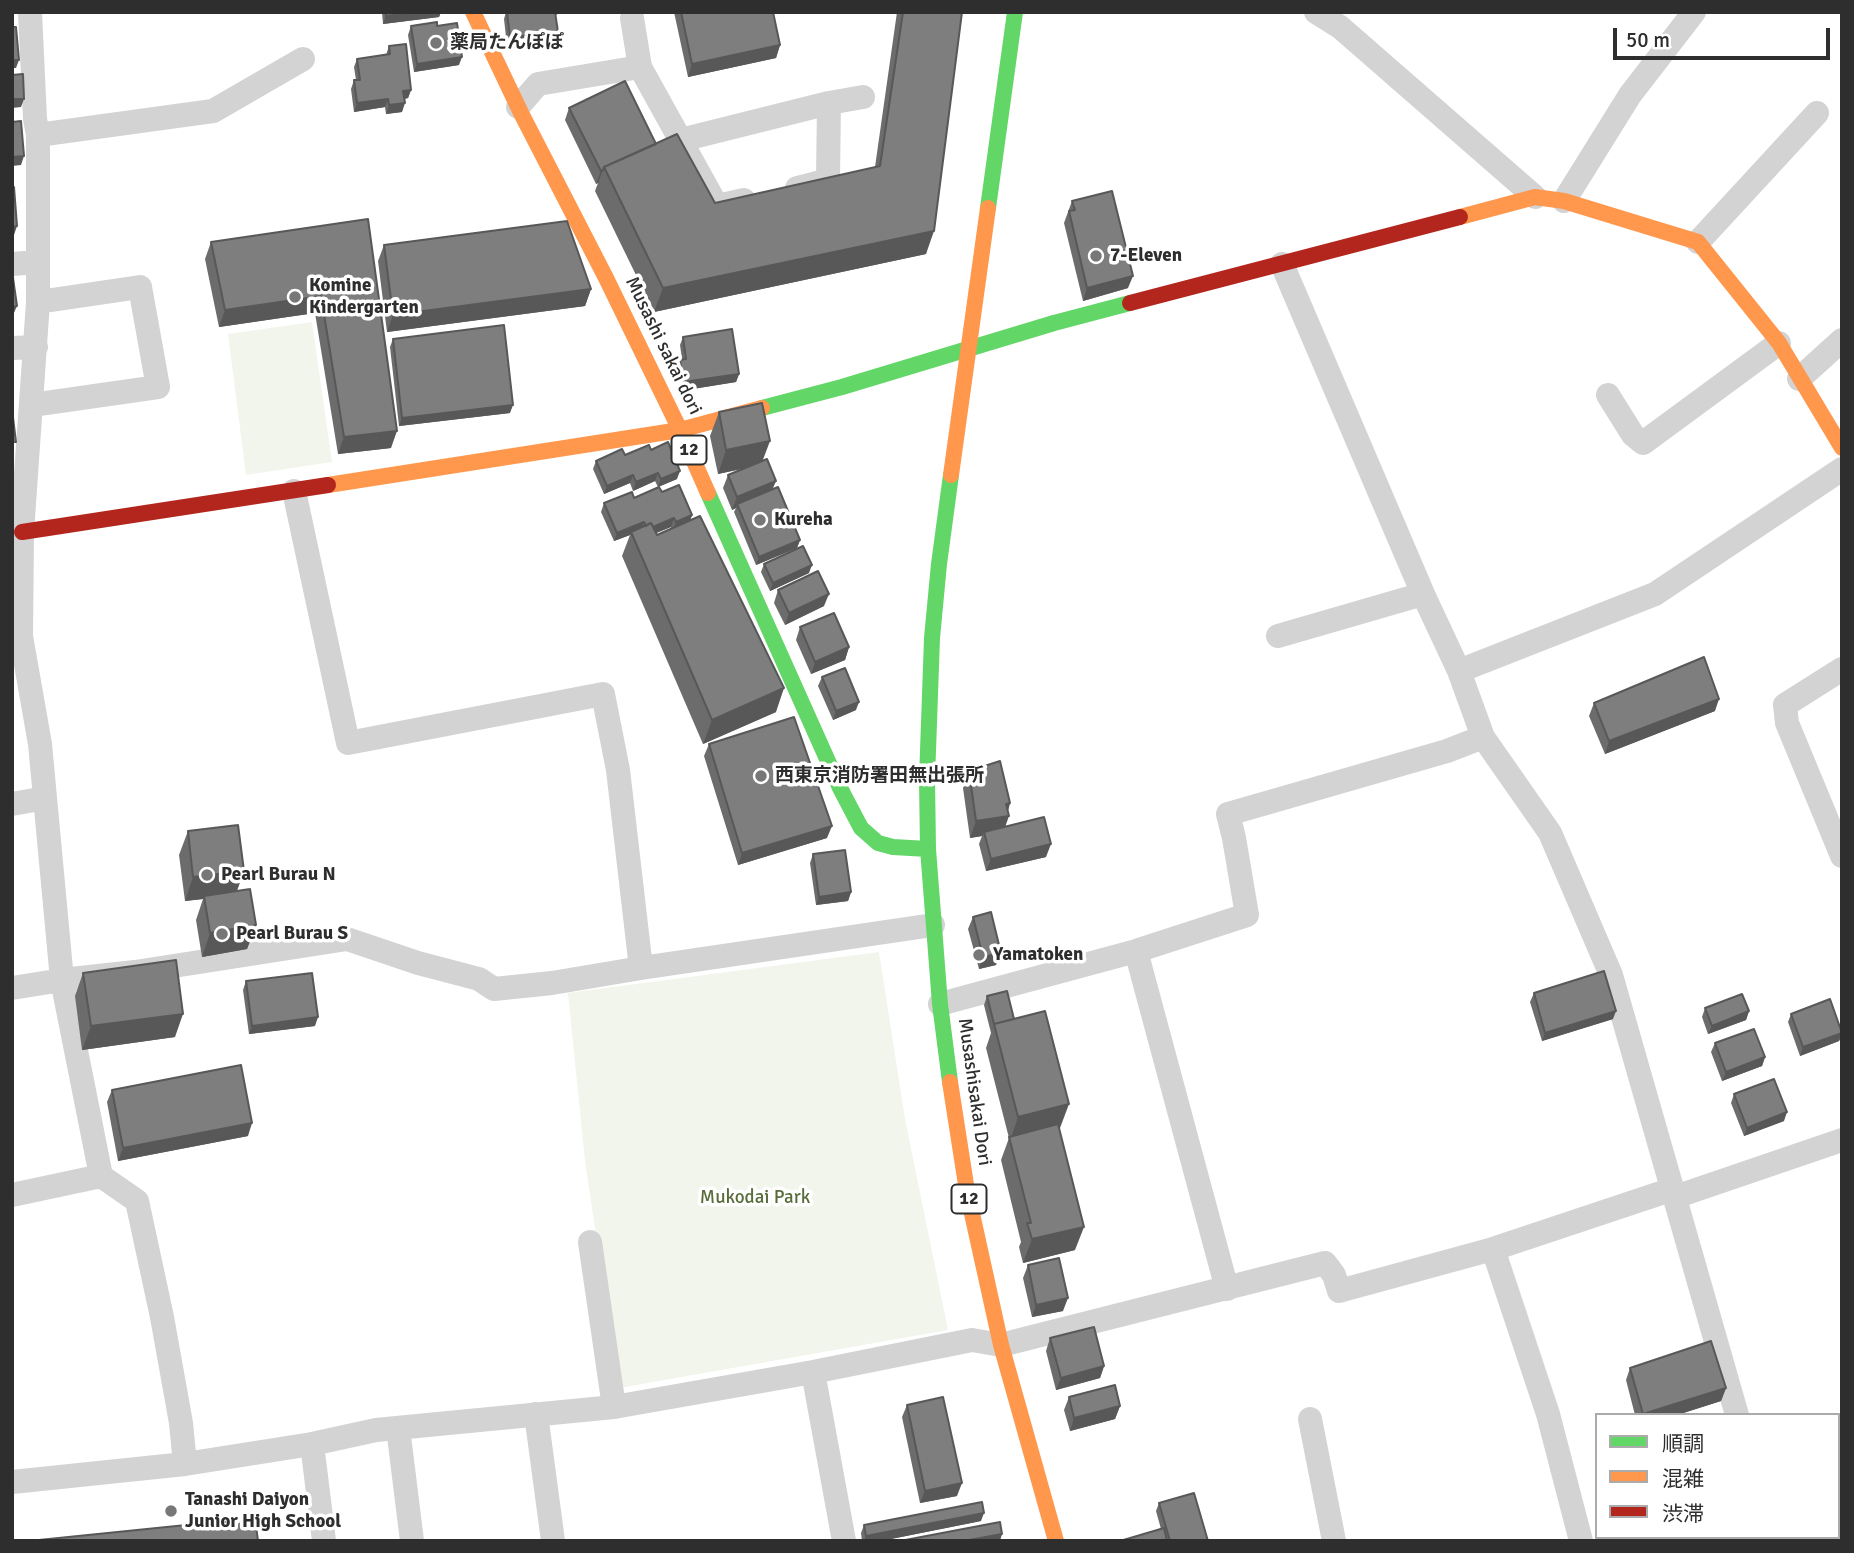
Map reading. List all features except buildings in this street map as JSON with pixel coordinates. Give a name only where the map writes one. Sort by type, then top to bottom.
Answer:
[{"type":"street","points":[[30,12],[38,135],[38,302],[24,348],[32,405],[22,532],[21,636],[40,744],[62,980],[101,1175],[136,1201],[167,1343],[185,1464]]},
{"type":"street","name":"Musashi sakai dori","points":[[472,12],[680,430],[840,788],[861,828],[878,843],[893,847],[928,849]]},
{"type":"street","name":"Musashisakai Dori","points":[[1015,12],[939,564],[932,638],[927,779],[928,849],[940,1004],[954,1116],[967,1191],[1001,1345],[1056,1541]]},
{"type":"street","points":[[1316,12],[1340,27],[1535,197]]},
{"type":"street","points":[[1564,201],[1630,95],[1694,12]]},
{"type":"street","points":[[632,18],[640,67],[717,206],[828,180],[829,103]]},
{"type":"street","points":[[38,135],[213,111],[303,59]]},
{"type":"street","points":[[518,107],[538,84],[640,67]]},
{"type":"street","points":[[681,140],[863,97]]},
{"type":"street","points":[[1698,243],[1817,113]]},
{"type":"street","points":[[22,532],[680,430],[842,387],[1054,323],[1535,197],[1564,201],[1698,243],[1779,344],[1842,448]]},
{"type":"street","points":[[12,264],[38,262]]},
{"type":"street","points":[[1282,264],[1423,594],[1459,671],[1483,737],[1549,833],[1611,975],[1736,1413]]},
{"type":"street","points":[[32,405],[158,387],[140,287],[38,302]]},
{"type":"street","points":[[1799,379],[1842,340]]},
{"type":"street","points":[[1608,395],[1633,435],[1643,443],[1779,344]]},
{"type":"street","points":[[1459,671],[1655,594],[1842,469]]},
{"type":"street","points":[[294,491],[348,743],[603,694],[618,770],[641,968]]},
{"type":"street","points":[[1278,636],[1423,594]]},
{"type":"street","points":[[1842,669],[1785,705],[1787,723],[1842,856]]},
{"type":"street","points":[[940,1004],[1143,948],[1247,915],[1228,814],[1447,751],[1483,737]]},
{"type":"street","points":[[12,804],[45,798]]},
{"type":"street","points":[[12,988],[347,939],[418,963],[479,979],[494,989],[552,983],[933,925]]},
{"type":"street","points":[[1143,948],[1227,1289]]},
{"type":"street","points":[[12,1482],[185,1464],[312,1444],[376,1430],[614,1407],[813,1372],[972,1340],[1001,1345],[1325,1263],[1334,1275],[1339,1291],[1493,1249],[1842,1140]]},
{"type":"street","points":[[12,1195],[101,1175]]},
{"type":"street","points":[[590,1242],[614,1407]]},
{"type":"street","points":[[1493,1249],[1548,1414],[1581,1541]]},
{"type":"street","points":[[813,1372],[844,1541]]},
{"type":"street","points":[[536,1414],[552,1541]]},
{"type":"street","points":[[1310,1419],[1334,1541]]},
{"type":"street","points":[[398,1428],[412,1541]]},
{"type":"street","points":[[312,1444],[324,1541]]},
{"type":"green space","points":[[312,322],[332,462],[246,475],[228,334]]},
{"type":"green space","name":"Mukodai Park","points":[[879,952],[905,1119],[948,1330],[619,1388],[585,1161],[568,993]]},
{"type":"traffic: fast","points":[[988,208],[1015,12]]},
{"type":"traffic: fast","points":[[762,408],[1130,303]]},
{"type":"traffic: fast","points":[[928,849],[927,779],[932,638],[951,475]]},
{"type":"traffic: fast","points":[[708,493],[840,788],[861,828],[878,843],[893,847],[928,849],[940,1004],[950,1082]]},
{"type":"traffic: slow","points":[[473,12],[521,113],[606,278],[708,493]]},
{"type":"traffic: slow","points":[[1460,217],[1535,197],[1564,201],[1698,242],[1779,343],[1842,448]]},
{"type":"traffic: slow","points":[[951,475],[988,208]]},
{"type":"traffic: slow","points":[[328,485],[680,430],[762,408]]},
{"type":"traffic: slow","points":[[950,1082],[967,1191],[1001,1345],[1056,1541]]},
{"type":"traffic: jam","points":[[1130,303],[1460,217]]},
{"type":"traffic: jam","points":[[22,532],[328,485]]},
{"type":"place","name":"薬局たんぽぽ","points":[[436,43]]},
{"type":"place","name":"7-Eleven","points":[[1096,256]]},
{"type":"place","name":"Komine Kindergarten","points":[[295,297]]},
{"type":"place","name":"Kureha","points":[[760,520]]},
{"type":"place","name":"西東京消防署田無出張所","points":[[761,776]]},
{"type":"place","name":"Pearl Burau N","points":[[207,875]]},
{"type":"place","name":"Pearl Burau S","points":[[222,934]]},
{"type":"place","name":"Yamatoken","points":[[979,955]]},
{"type":"place","name":"Tanashi Daiyon Junior High School","points":[[171,1511]]}]
